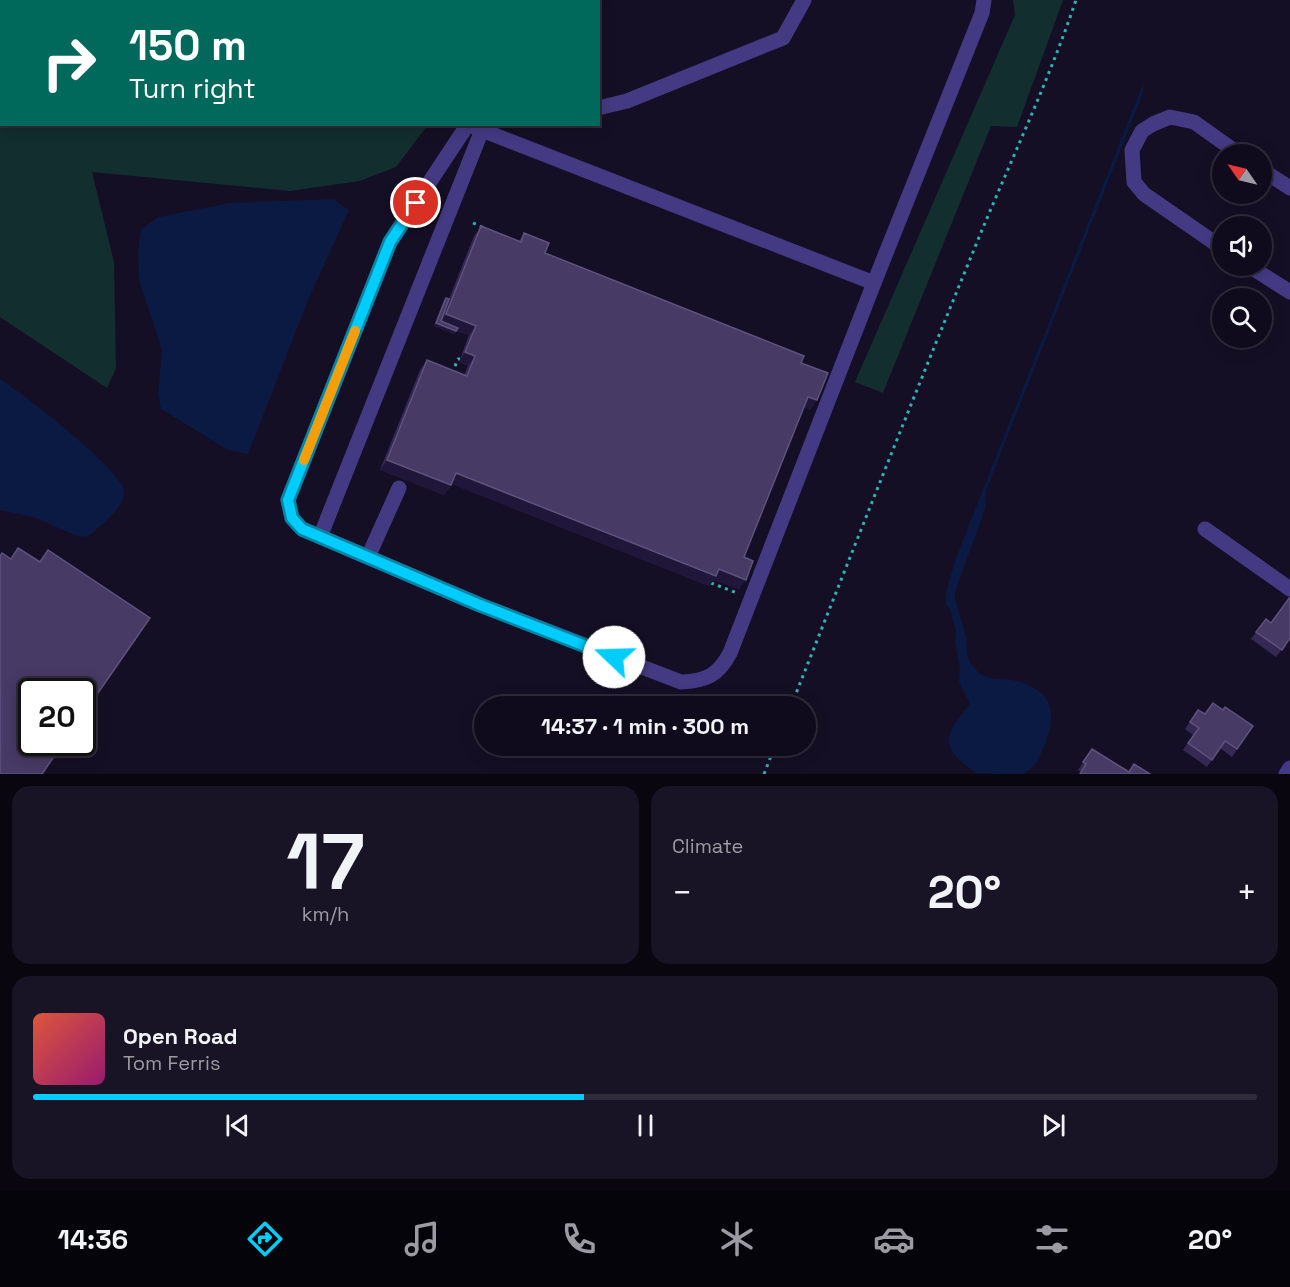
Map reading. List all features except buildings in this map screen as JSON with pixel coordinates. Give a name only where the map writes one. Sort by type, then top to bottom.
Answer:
[{"type":"street","points":[[600,107],[627,100],[783,38],[804,0]]},
{"type":"street","points":[[473,126],[390,242],[288,500],[292,518],[302,529],[480,605],[681,682],[699,681],[709,677],[723,665],[730,653],[873,283],[982,13],[984,0]]},
{"type":"street","points":[[1212,241],[1144,194],[1134,182],[1132,150],[1142,131],[1170,117],[1194,122],[1225,144]]},
{"type":"street","points":[[473,126],[873,283]]},
{"type":"street","points":[[320,537],[473,126]]},
{"type":"street","points":[[1272,176],[1290,188]]},
{"type":"street","points":[[1265,276],[1290,292]]},
{"type":"street","points":[[368,557],[399,488]]},
{"type":"street","points":[[1205,529],[1290,589]]},
{"type":"street","points":[[1286,774],[1290,768]]},
{"type":"path","points":[[795,696],[926,368],[1049,72],[1076,0]]},
{"type":"path","points":[[473,223],[482,227]]},
{"type":"path","points":[[450,380],[458,359],[460,359]]},
{"type":"path","points":[[711,583],[741,595]]},
{"type":"path","points":[[764,774],[771,756]]},
{"type":"green space","points":[[1013,0],[1063,0],[1017,127],[991,126],[883,393],[855,382],[1015,15]]},
{"type":"green space","points":[[0,126],[427,126],[396,167],[360,181],[290,191],[92,172],[114,262],[116,368],[107,388],[0,317]]},
{"type":"water","points":[[1145,79],[1141,98],[986,491],[985,509],[955,592],[970,663],[986,677],[1016,681],[1038,690],[1049,704],[1051,712],[1049,732],[1040,758],[1033,767],[1024,774],[977,773],[957,758],[949,743],[952,728],[970,704],[959,682],[956,632],[950,609],[946,605],[946,592],[956,558]]},
{"type":"water","points":[[333,199],[349,210],[309,298],[248,454],[228,450],[161,409],[158,394],[162,350],[139,280],[138,251],[141,229],[159,217],[230,203]]},
{"type":"water","points":[[0,379],[69,432],[107,466],[119,481],[124,491],[121,503],[112,515],[91,534],[85,537],[77,536],[33,517],[0,510]]},
{"type":"slow traffic","points":[[304,460],[355,331]]},
{"type":"route","points":[[416,203],[390,242],[288,500],[292,518],[302,529],[480,605],[614,657]]}]
